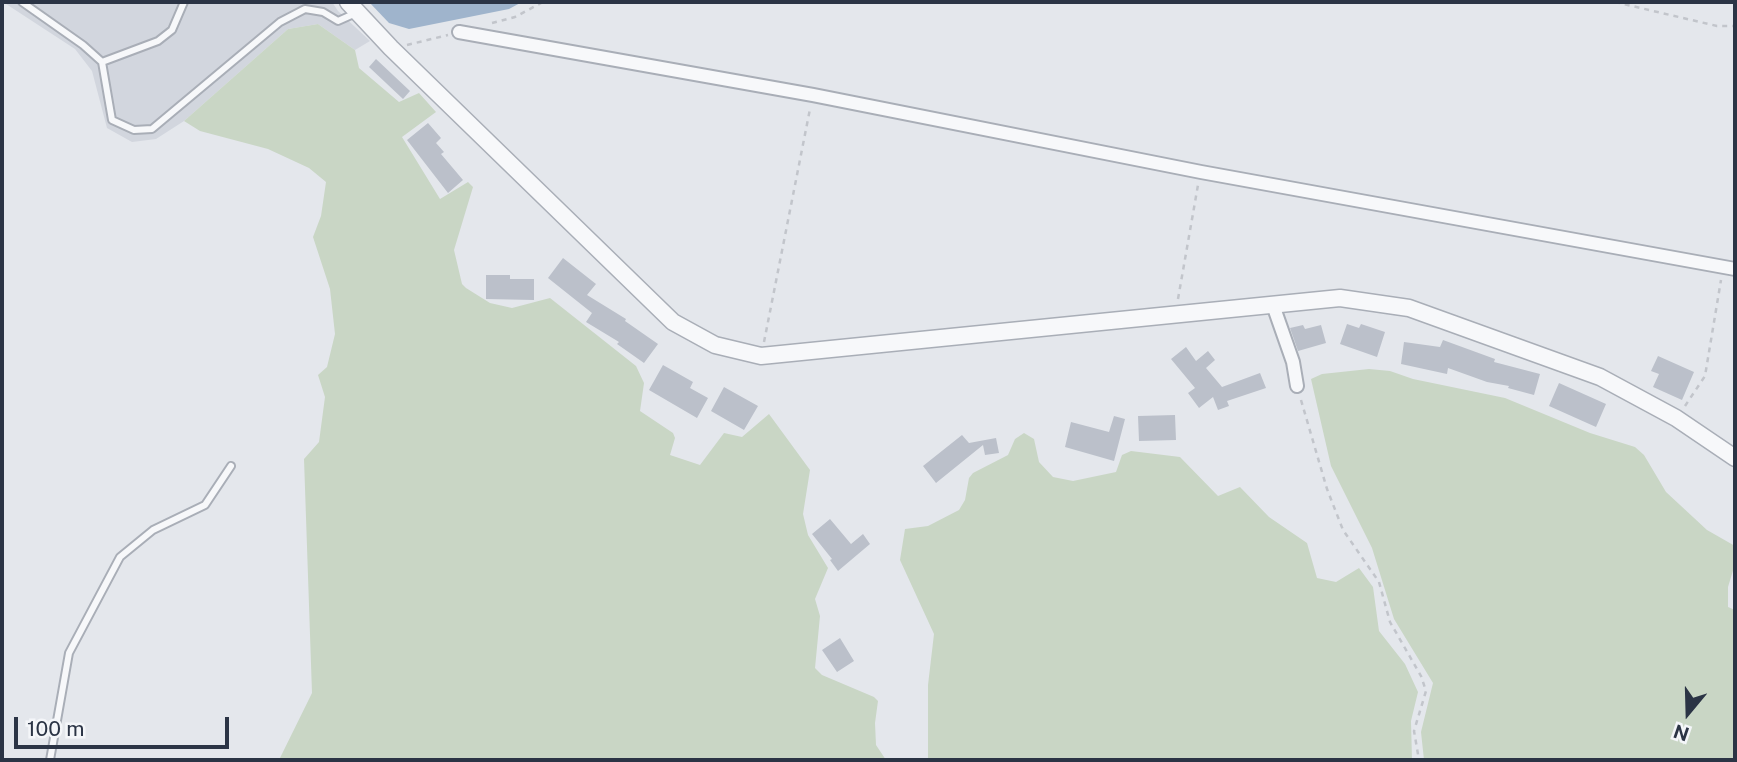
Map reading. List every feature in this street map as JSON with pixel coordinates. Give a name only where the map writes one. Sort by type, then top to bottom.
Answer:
[{"type":"street","points":[[352,8],[673,322],[715,345],[761,356],[1340,298],[1409,308],[1600,377],[1676,418],[1735,458]]},
{"type":"street","points":[[459,32],[813,95],[1201,172],[1729,268]]},
{"type":"street","points":[[1273,305],[1293,362],[1297,386]]},
{"type":"lane","points":[[22,2],[83,45],[102,62],[112,120],[134,131],[152,129],[280,22],[305,9],[323,12],[338,21],[352,8]]},
{"type":"lane","points":[[102,62],[158,41],[172,30],[184,2]]},
{"type":"lane","points":[[50,760],[69,653],[120,557],[153,530],[205,505],[231,466]]},
{"type":"path","points":[[1615,2],[1717,26],[1735,26]]},
{"type":"path","points":[[761,356],[813,95]]},
{"type":"path","points":[[1175,314],[1201,172]]},
{"type":"path","points":[[1676,418],[1705,376],[1729,268]]},
{"type":"path","points":[[1297,386],[1327,489],[1343,530],[1379,582],[1390,622],[1421,676],[1426,691],[1414,731],[1419,760]]},
{"type":"shaded area","points":[[3,2],[332,2],[370,41],[355,50],[318,24],[288,29],[184,121],[156,139],[132,142],[107,128],[92,71],[75,49]]},
{"type":"green space","points":[[318,24],[355,50],[359,68],[399,102],[419,93],[436,112],[402,137],[440,199],[468,182],[473,187],[454,250],[462,284],[466,288],[490,303],[512,308],[550,298],[636,366],[644,383],[640,411],[673,433],[675,438],[670,455],[700,465],[724,433],[742,437],[769,414],[810,470],[803,514],[808,535],[828,568],[815,599],[820,616],[815,668],[822,675],[878,701],[876,745],[886,760],[279,760],[312,693],[304,459],[319,442],[325,397],[318,375],[327,367],[335,334],[330,289],[313,237],[321,216],[326,182],[309,168],[268,149],[200,131],[184,121],[288,29]]},
{"type":"green space","points":[[1369,369],[1390,371],[1413,379],[1505,398],[1590,433],[1635,447],[1644,455],[1666,492],[1707,530],[1735,546],[1735,564],[1728,587],[1728,607],[1735,610],[1735,760],[1424,760],[1421,732],[1433,683],[1394,619],[1372,548],[1331,466],[1311,379],[1322,374]]},
{"type":"green space","points":[[1024,433],[1034,439],[1039,462],[1053,477],[1073,481],[1116,472],[1122,455],[1131,451],[1180,457],[1218,496],[1240,487],[1269,517],[1307,543],[1317,578],[1336,582],[1359,568],[1373,587],[1379,631],[1405,664],[1418,692],[1411,721],[1412,760],[928,760],[928,685],[934,634],[900,560],[905,529],[928,526],[959,510],[973,473],[1008,455],[1015,439]]},
{"type":"water","points":[[369,2],[522,2],[509,9],[409,29],[389,23]]},
{"type":"building","points":[[376,59],[410,91],[403,99],[369,67]]},
{"type":"building","points":[[428,123],[441,138],[436,143],[444,152],[441,154],[463,180],[448,193],[407,140]]},
{"type":"building","points":[[563,258],[596,284],[587,295],[626,319],[625,321],[658,344],[644,363],[617,344],[619,342],[586,322],[592,313],[548,278]]},
{"type":"building","points":[[486,275],[534,279],[534,300],[486,299]]},
{"type":"building","points":[[1347,324],[1359,328],[1361,324],[1385,332],[1377,357],[1340,344]]},
{"type":"building","points":[[1303,325],[1305,329],[1321,325],[1326,343],[1298,351],[1290,328]]},
{"type":"building","points":[[1443,340],[1495,359],[1494,362],[1540,374],[1534,395],[1448,368],[1447,374],[1401,364],[1404,342],[1440,347]]},
{"type":"building","points":[[1186,347],[1196,361],[1208,351],[1215,360],[1206,368],[1222,387],[1260,373],[1266,388],[1227,401],[1229,406],[1218,410],[1213,397],[1199,408],[1188,393],[1195,388],[1171,359]]},
{"type":"building","points":[[1658,356],[1694,372],[1682,400],[1653,387],[1659,374],[1651,371]]},
{"type":"building","points":[[663,365],[693,382],[690,388],[708,398],[697,418],[649,390]]},
{"type":"building","points":[[1559,383],[1606,404],[1596,427],[1549,406]]},
{"type":"building","points":[[724,387],[758,406],[744,430],[711,411]]},
{"type":"building","points":[[1175,415],[1176,440],[1139,441],[1138,416]]},
{"type":"building","points":[[1114,416],[1125,419],[1114,461],[1065,447],[1071,422],[1109,432]]},
{"type":"building","points":[[962,435],[969,443],[996,438],[999,453],[985,455],[983,445],[936,483],[923,466]]},
{"type":"building","points":[[830,519],[851,544],[863,534],[870,544],[838,571],[812,534]]},
{"type":"building","points":[[840,638],[854,661],[837,672],[822,650]]}]
